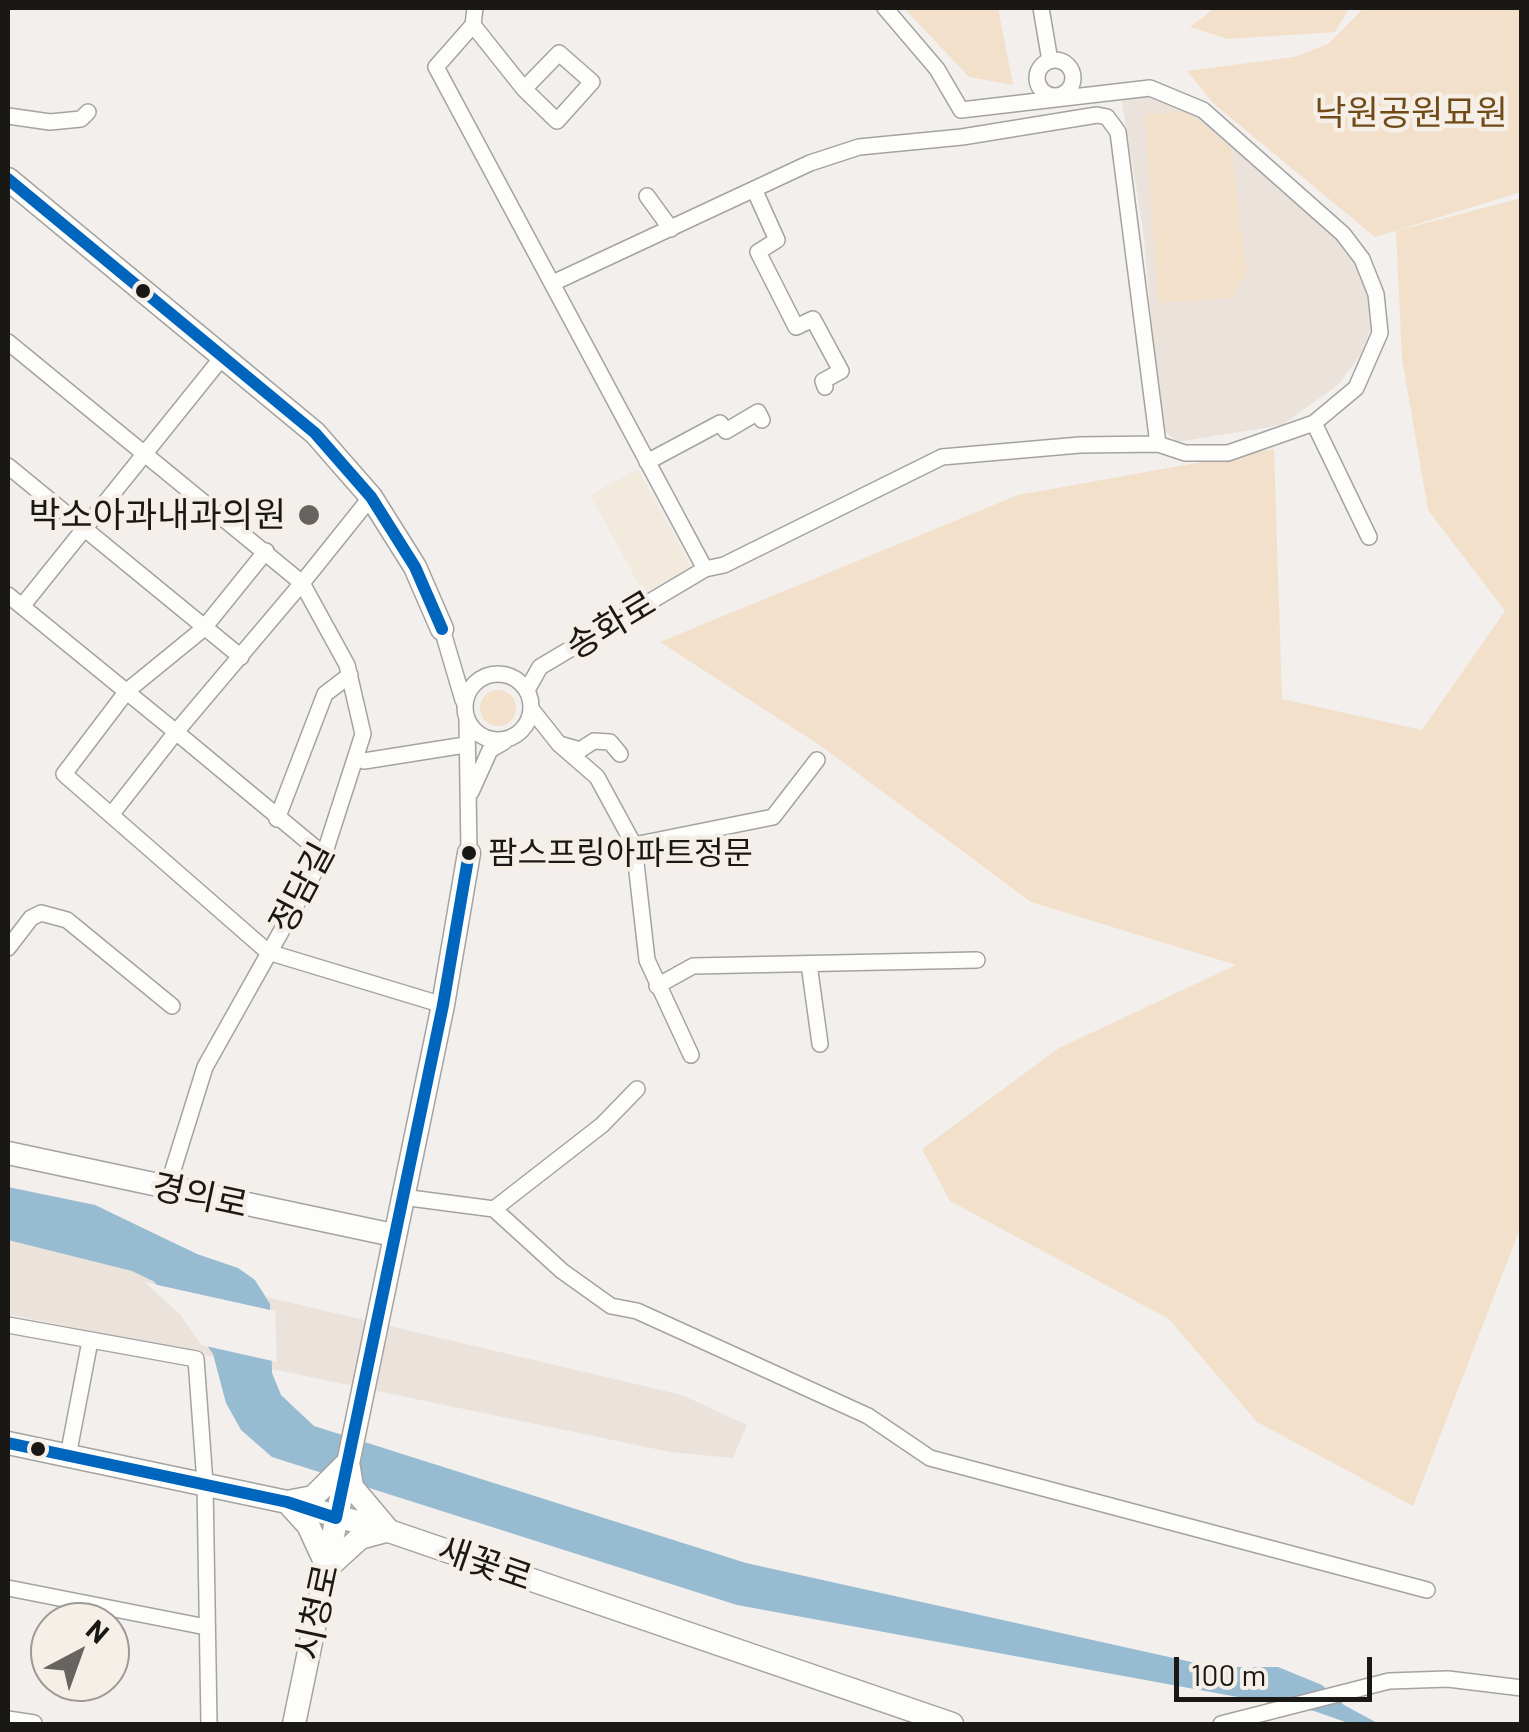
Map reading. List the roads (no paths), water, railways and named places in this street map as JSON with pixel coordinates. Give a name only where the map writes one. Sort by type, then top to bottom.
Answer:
[{"type":"street","points":[[475,8],[473,25],[436,67],[705,569]]},
{"type":"street","points":[[885,8],[937,69],[962,110],[962,137]]},
{"type":"street","points":[[1041,8],[1050,61]]},
{"type":"street","points":[[473,25],[524,89],[557,121],[592,82],[559,52],[524,89]]},
{"type":"street","points":[[1050,61],[1062,61],[1073,74],[1068,91],[1057,96],[1045,92],[1038,82],[1040,69],[1050,61]]},
{"type":"street","name":"송화로","points":[[528,690],[540,666],[705,569],[724,565],[942,457],[1080,445],[1158,444],[1185,453],[1228,454],[1314,423],[1356,388],[1380,333],[1376,294],[1362,259],[1343,234],[1203,110],[1150,88],[962,110]]},
{"type":"street","points":[[8,116],[50,122],[80,119],[88,112]]},
{"type":"street","points":[[554,282],[810,163],[875,142],[962,137],[1085,115],[1107,118],[1114,124],[1158,444]]},
{"type":"street","points":[[8,179],[315,433],[371,497],[415,567],[456,664],[466,714],[491,740],[512,738]]},
{"type":"street","points":[[754,189],[777,240],[758,252],[796,328],[814,319],[841,371],[823,381],[825,387]]},
{"type":"street","points":[[647,196],[671,229]]},
{"type":"street","name":"정담길","points":[[8,342],[302,583],[350,675],[362,734],[324,855],[206,1067],[166,1189]]},
{"type":"street","points":[[23,604],[224,355]]},
{"type":"street","points":[[648,462],[720,423],[726,431],[758,412],[762,420]]},
{"type":"street","points":[[1314,423],[1369,537]]},
{"type":"street","points":[[8,466],[240,658]]},
{"type":"street","points":[[111,814],[371,497]]},
{"type":"street","points":[[266,551],[204,629],[127,690],[64,774],[268,952],[442,1005]]},
{"type":"street","points":[[8,595],[324,855]]},
{"type":"street","points":[[456,664],[481,678]]},
{"type":"street","points":[[515,678],[540,666]]},
{"type":"street","points":[[469,853],[471,792],[465,746],[468,691],[481,678],[498,673],[515,678],[528,690],[532,710],[558,744],[597,778],[634,845],[647,960],[691,1055]]},
{"type":"street","points":[[277,819],[325,694],[350,675]]},
{"type":"street","points":[[471,792],[490,750],[522,731],[532,710]]},
{"type":"street","points":[[558,744],[580,750],[594,741],[610,742],[620,754]]},
{"type":"street","points":[[356,757],[364,761],[465,746]]},
{"type":"street","points":[[634,845],[773,817],[816,760]]},
{"type":"street","name":"시청로","points":[[294,1724],[442,1005],[469,853]]},
{"type":"street","points":[[8,948],[41,912],[67,920],[172,1006]]},
{"type":"street","points":[[657,986],[692,966],[978,960]]},
{"type":"street","points":[[809,964],[820,1044]]},
{"type":"street","points":[[494,1209],[602,1125],[637,1088]]},
{"type":"street","name":"경의로","points":[[8,1153],[393,1235]]},
{"type":"street","points":[[402,1197],[494,1209],[562,1272],[621,1312],[638,1311],[868,1416],[930,1458],[1191,1524],[1427,1590]]},
{"type":"street","points":[[8,1326],[196,1359],[205,1483],[209,1724]]},
{"type":"street","points":[[68,1456],[90,1341]]},
{"type":"street","name":"새꽃로","points":[[8,1443],[288,1502],[389,1531],[952,1724]]},
{"type":"street","points":[[288,1502],[342,1485],[389,1531]]},
{"type":"street","points":[[288,1502],[308,1524],[327,1568],[360,1538],[389,1531]]},
{"type":"street","points":[[8,1588],[206,1627]]},
{"type":"street","points":[[1221,1724],[1388,1681],[1448,1679],[1522,1688]]},
{"type":"street","points":[[8,1719],[38,1724]]},
{"type":"water","points":[[8,1187],[95,1205],[197,1254],[238,1268],[255,1280],[270,1304],[272,1373],[281,1395],[314,1426],[746,1563],[1214,1667],[1278,1667],[1322,1685],[1344,1705],[1379,1724],[1351,1724],[1314,1711],[737,1605],[272,1457],[241,1430],[226,1403],[213,1354],[182,1309],[153,1281],[132,1271],[8,1240]]},
{"type":"place","name":"박소아과내과의원","points":[[309,515]]},
{"type":"place","name":"팜스프링아파트정문","points":[[469,853]]},
{"type":"park label","name":"낙원공원묘원","points":[[1411,113]]}]
